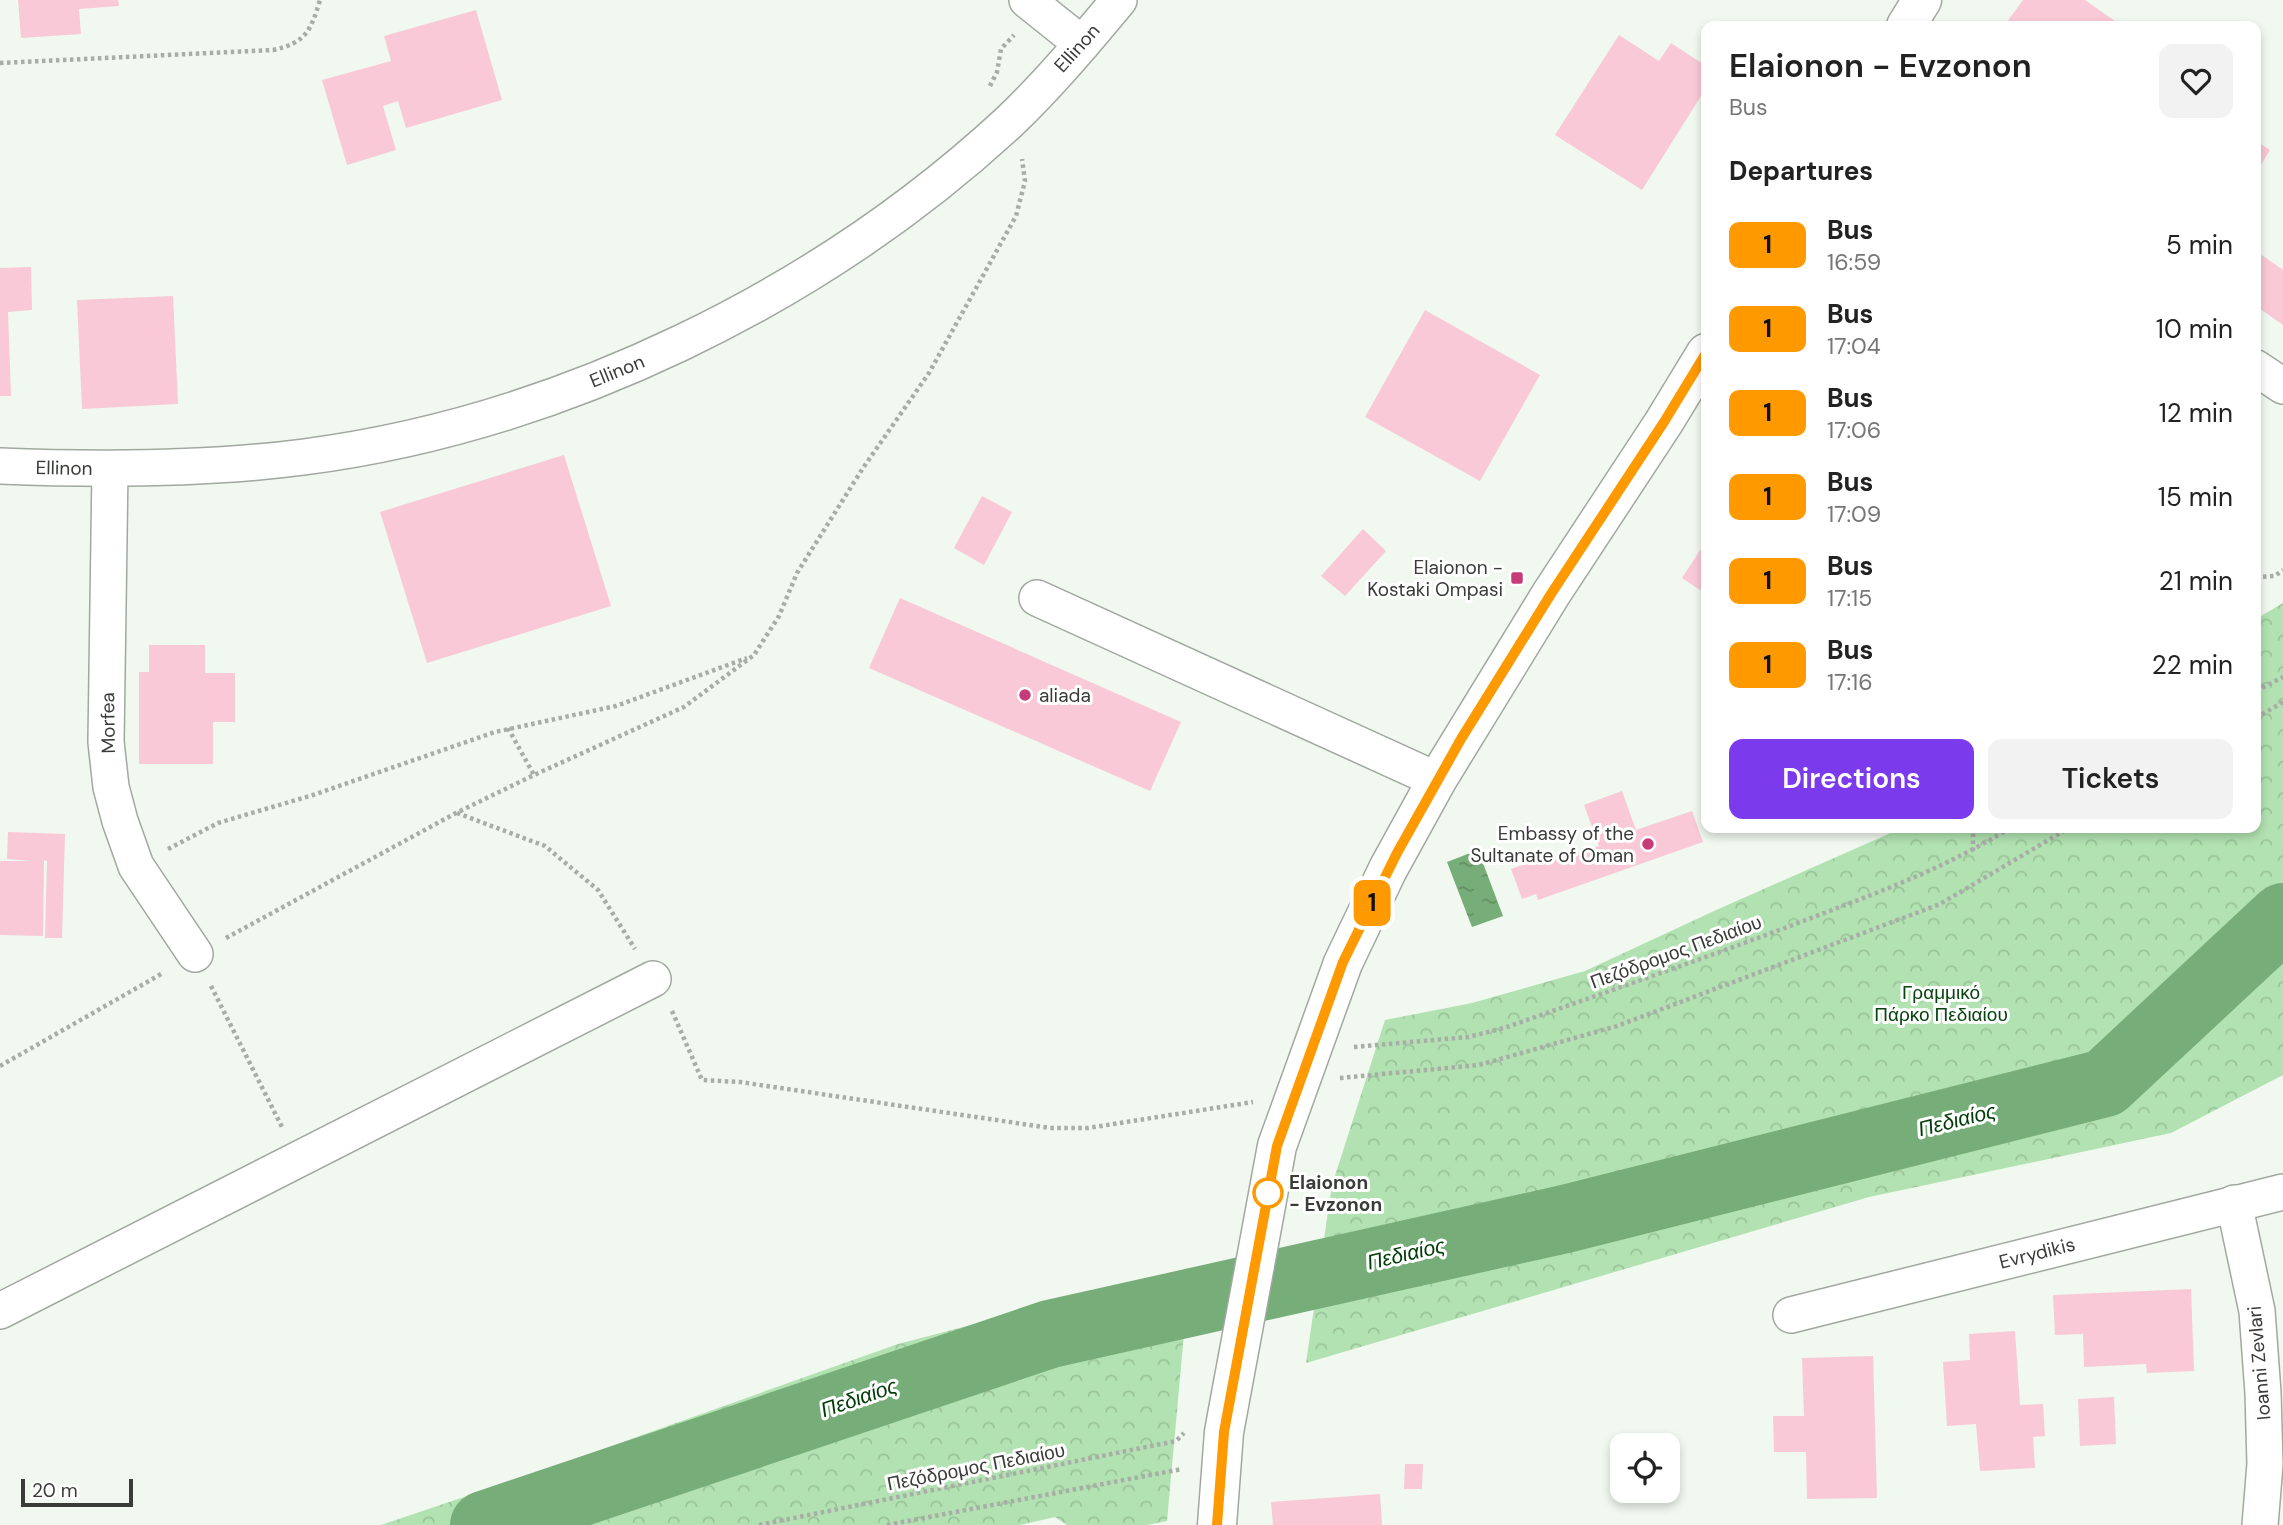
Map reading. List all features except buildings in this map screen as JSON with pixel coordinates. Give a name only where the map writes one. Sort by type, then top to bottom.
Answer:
[{"type":"main road","points":[[1909,21],[1922,0]]},
{"type":"main road","points":[[1217,1525],[1208,1429],[1277,1146],[1272,1108],[1388,869],[1437,780],[1544,604],[1701,361]]},
{"type":"street","name":"Ellinon","points":[[0,466],[110,469],[304,457],[461,427],[544,400],[622,370],[725,322],[861,240],[966,160],[1011,120],[1119,0]]},
{"type":"street","points":[[1032,4],[1082,44]]},
{"type":"street","points":[[2261,372],[2283,386]]},
{"type":"street","name":"Morfea","points":[[110,469],[106,742],[111,787],[136,866],[195,954]]},
{"type":"street","points":[[1037,598],[1437,780]]},
{"type":"street","points":[[0,1311],[653,979]]},
{"type":"street","name":"Evrydikis","points":[[1791,1315],[2283,1192]]},
{"type":"street","name":"Ioanni Zevlari","points":[[2234,1203],[2257,1311],[2265,1464],[2260,1525]]},
{"type":"path","points":[[0,63],[273,50],[291,46],[304,38],[320,0]]},
{"type":"path","points":[[986,93],[997,72],[1001,49],[1032,4]]},
{"type":"path","points":[[0,1066],[195,954],[456,813],[684,707],[754,655],[779,616],[797,573],[863,468],[929,373],[1016,216],[1025,181],[1020,149],[1011,120]]},
{"type":"path","points":[[2261,577],[2275,576],[2283,570]]},
{"type":"path","points":[[136,866],[218,823],[313,795],[508,729],[616,706],[754,655]]},
{"type":"path","points":[[2261,688],[2283,677]]},
{"type":"path","points":[[2261,715],[2283,702]]},
{"type":"path","points":[[508,729],[534,775]]},
{"type":"path","points":[[456,813],[545,846],[598,890],[668,1002],[702,1080],[740,1082],[1050,1128],[1088,1128],[1272,1108]]},
{"type":"path","points":[[1973,833],[1973,851]]},
{"type":"path","name":"Πεζόδρομος Πεδιαίου","points":[[1348,1048],[1468,1037],[1504,1028],[1735,947],[1922,876],[1973,851],[2002,833]]},
{"type":"path","points":[[1340,1078],[1479,1065],[1617,1026],[1940,904],[2061,833]]},
{"type":"path","points":[[195,954],[298,1159]]},
{"type":"path","name":"Πεζόδρομος Πεδιαίου","points":[[759,1525],[1176,1441],[1208,1429]]},
{"type":"path","points":[[887,1525],[1185,1469]]},
{"type":"green space","name":"Γραμμικό Πάρκο Πεδιαίου","points":[[2283,603],[2283,1075],[2171,1133],[1869,1197],[1306,1363],[1332,1185],[1385,1020],[1472,1003],[1585,971],[1891,833],[2261,833],[2261,616]]},
{"type":"green space","points":[[1190,1268],[1167,1521],[1147,1525],[1067,1525],[1055,1517],[1020,1525],[381,1525],[898,1344]]},
{"type":"water","points":[[1478,850],[1503,916],[1472,927],[1447,862]]},
{"type":"waterway","name":"Πεδιαίος","points":[[484,1525],[1050,1334],[1565,1219],[2105,1083],[2283,917]]},
{"type":"bus line","name":"1","points":[[1217,1525],[1224,1432],[1277,1146],[1343,962],[1397,853],[1461,739],[1701,361]]},
{"type":"place","name":"Elaionon - Kostaki Ompasi","points":[[1517,578]]},
{"type":"place","name":"aliada","points":[[1025,695]]},
{"type":"place","name":"Embassy of the Sultanate of Oman","points":[[1648,844]]},
{"type":"place","name":"Elaionon - Evzonon","points":[[1268,1193]]}]
